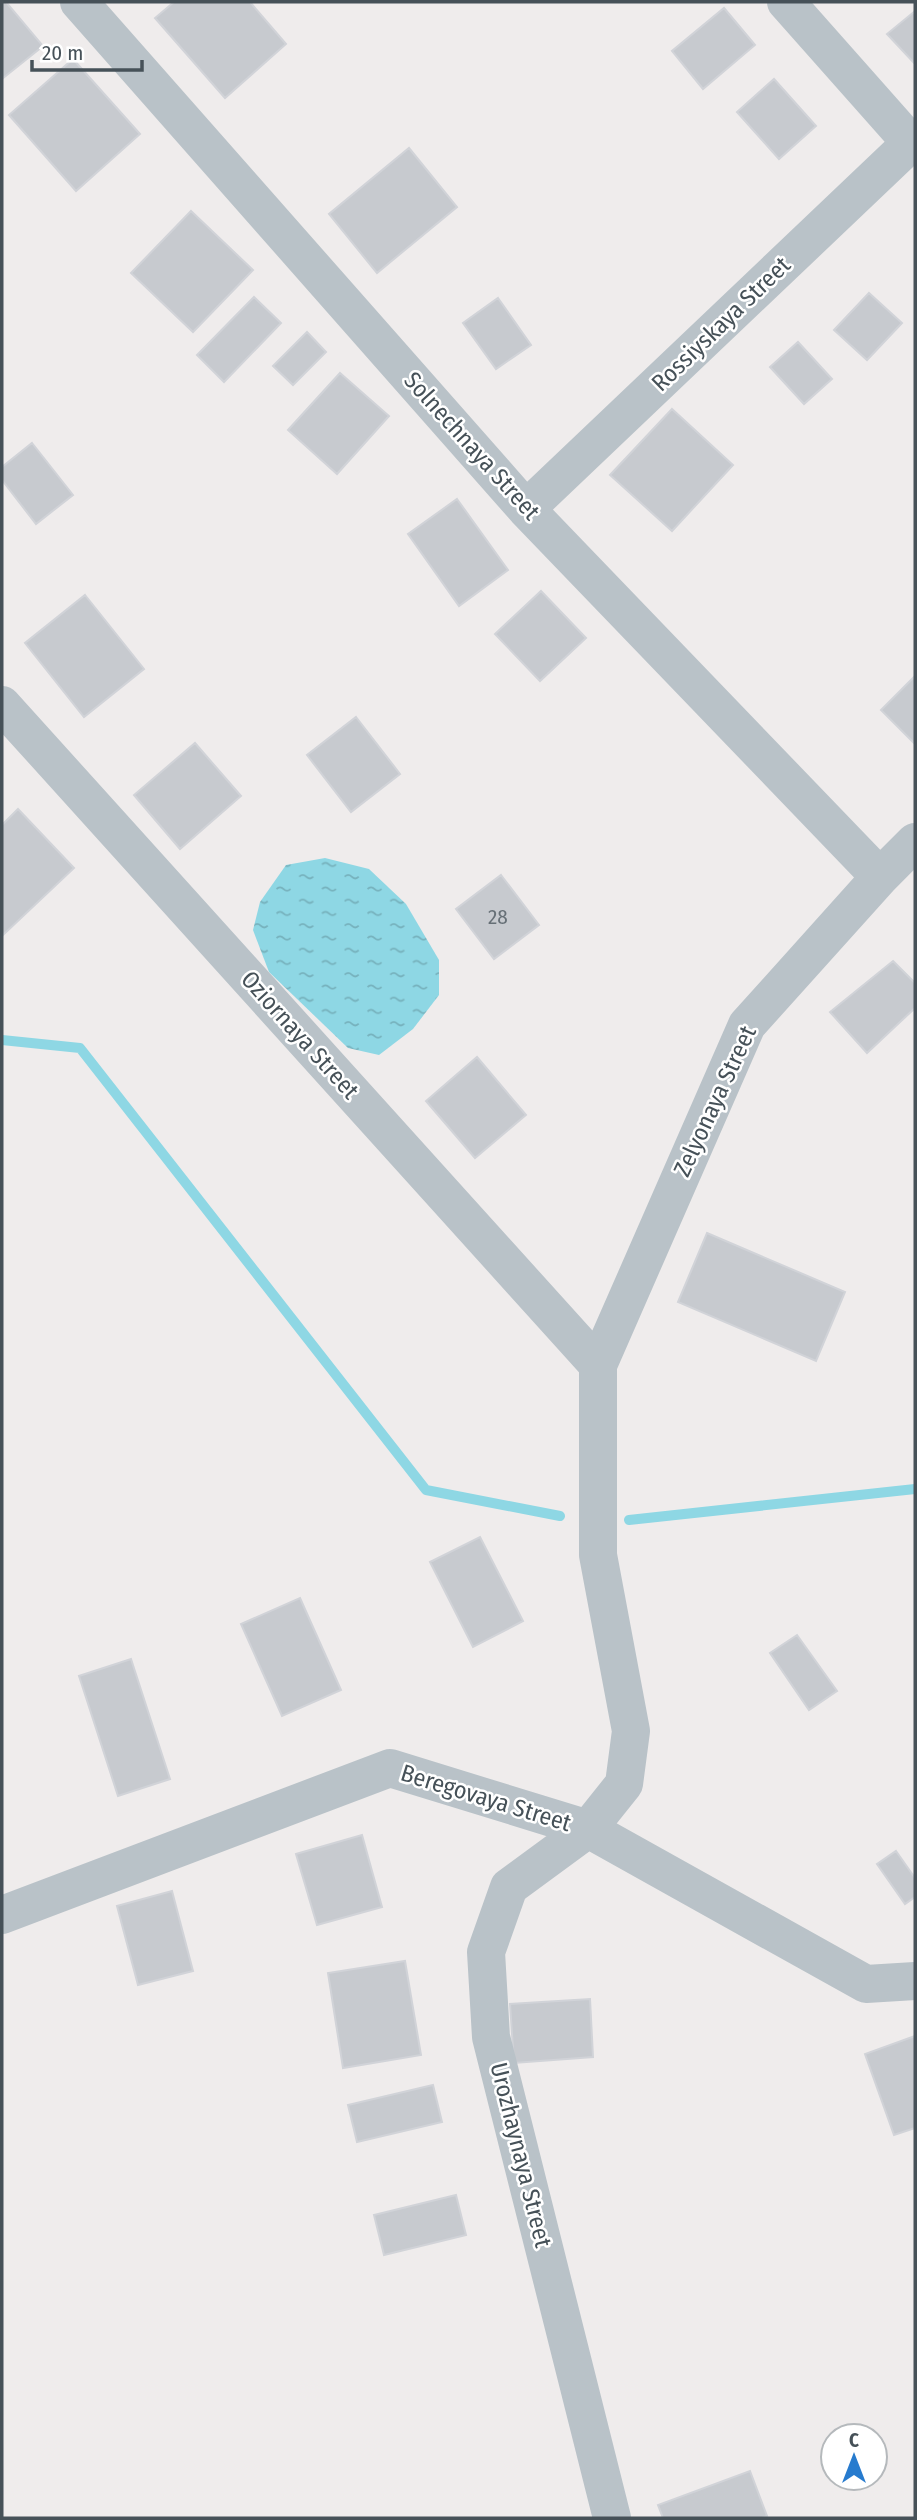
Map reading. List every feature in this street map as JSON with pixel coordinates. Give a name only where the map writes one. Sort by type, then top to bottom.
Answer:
[{"type":"street","name":"Solnechnaya Street","points":[[79,2],[526,509],[880,877]]},
{"type":"street","points":[[786,2],[913,141]]},
{"type":"street","name":"Rossiyskaya Street","points":[[526,509],[913,141]]},
{"type":"street","name":"Oziornaya Street","points":[[2,705],[598,1365]]},
{"type":"street","name":"Zelyonaya Street","points":[[598,1365],[747,1025],[880,877],[915,842]]},
{"type":"street","name":"Urozhaynaya Street","points":[[598,1365],[598,1555],[631,1731],[624,1784],[588,1829],[509,1887],[486,1952],[491,2037],[612,2518]]},
{"type":"street","name":"Beregovaya Street","points":[[2,1915],[390,1768],[588,1829],[866,1984],[915,1981]]},
{"type":"water","points":[[325,858],[369,869],[406,904],[439,960],[439,995],[413,1029],[379,1055],[348,1048],[269,972],[253,930],[260,902],[286,865]]},
{"type":"building","points":[[2,2],[6,2],[43,46],[2,79]]},
{"type":"building","points":[[174,2],[250,2],[286,44],[225,98],[155,18]]},
{"type":"building","points":[[724,8],[755,45],[703,89],[672,51]]},
{"type":"building","points":[[915,11],[915,64],[887,34]]},
{"type":"building","points":[[73,59],[140,134],[76,191],[9,115]]},
{"type":"building","points":[[774,79],[816,126],[779,159],[737,112]]},
{"type":"building","points":[[409,148],[457,207],[377,273],[329,214]]},
{"type":"building","points":[[191,211],[253,270],[193,332],[131,273]]},
{"type":"building","points":[[869,293],[902,323],[867,360],[834,330]]},
{"type":"building","points":[[254,297],[281,323],[224,382],[197,355]]},
{"type":"building","points":[[498,298],[531,345],[496,369],[463,323]]},
{"type":"building","points":[[307,332],[326,352],[293,385],[273,366]]},
{"type":"building","points":[[798,342],[832,379],[804,404],[770,367]]},
{"type":"building","points":[[340,373],[389,416],[337,474],[288,430]]},
{"type":"building","points":[[672,409],[733,465],[672,531],[610,475]]},
{"type":"building","points":[[32,443],[73,495],[36,524],[2,480],[2,467]]},
{"type":"building","points":[[457,499],[508,570],[459,606],[408,534]]},
{"type":"building","points":[[541,591],[586,638],[540,681],[495,634]]},
{"type":"building","points":[[85,595],[144,669],[84,717],[25,643]]},
{"type":"building","points":[[915,676],[915,744],[881,710]]},
{"type":"building","points":[[356,717],[400,774],[351,812],[307,755]]},
{"type":"building","points":[[195,743],[241,796],[180,849],[134,795]]},
{"type":"building","points":[[18,809],[74,868],[2,936],[2,825]]},
{"type":"building","points":[[501,875],[539,925],[494,959],[456,909]]},
{"type":"building","points":[[893,961],[915,983],[915,1008],[867,1053],[830,1012]]},
{"type":"building","points":[[477,1057],[526,1115],[475,1158],[426,1101]]},
{"type":"building","points":[[707,1233],[845,1292],[816,1361],[678,1302]]},
{"type":"building","points":[[480,1537],[523,1621],[473,1647],[430,1562]]},
{"type":"building","points":[[300,1598],[341,1690],[282,1716],[241,1624]]},
{"type":"building","points":[[797,1635],[837,1691],[809,1710],[770,1653]]},
{"type":"building","points":[[131,1659],[170,1779],[118,1796],[79,1676]]},
{"type":"building","points":[[362,1835],[382,1907],[317,1925],[296,1854]]},
{"type":"building","points":[[896,1851],[915,1878],[915,1897],[905,1904],[877,1864]]},
{"type":"building","points":[[172,1891],[193,1971],[138,1985],[117,1906]]},
{"type":"building","points":[[405,1961],[421,2055],[343,2068],[328,1973]]},
{"type":"building","points":[[590,1999],[593,2057],[514,2063],[510,2004]]},
{"type":"building","points":[[915,2036],[915,2128],[894,2135],[865,2054]]},
{"type":"building","points":[[433,2085],[442,2122],[357,2142],[348,2105]]},
{"type":"building","points":[[456,2195],[466,2235],[384,2255],[374,2215]]},
{"type":"building","points":[[750,2471],[767,2516],[663,2518],[658,2505]]},
{"type":"waterway","points":[[2,1040],[80,1048],[426,1490],[560,1516]]},
{"type":"waterway","points":[[629,1520],[915,1489]]}]
